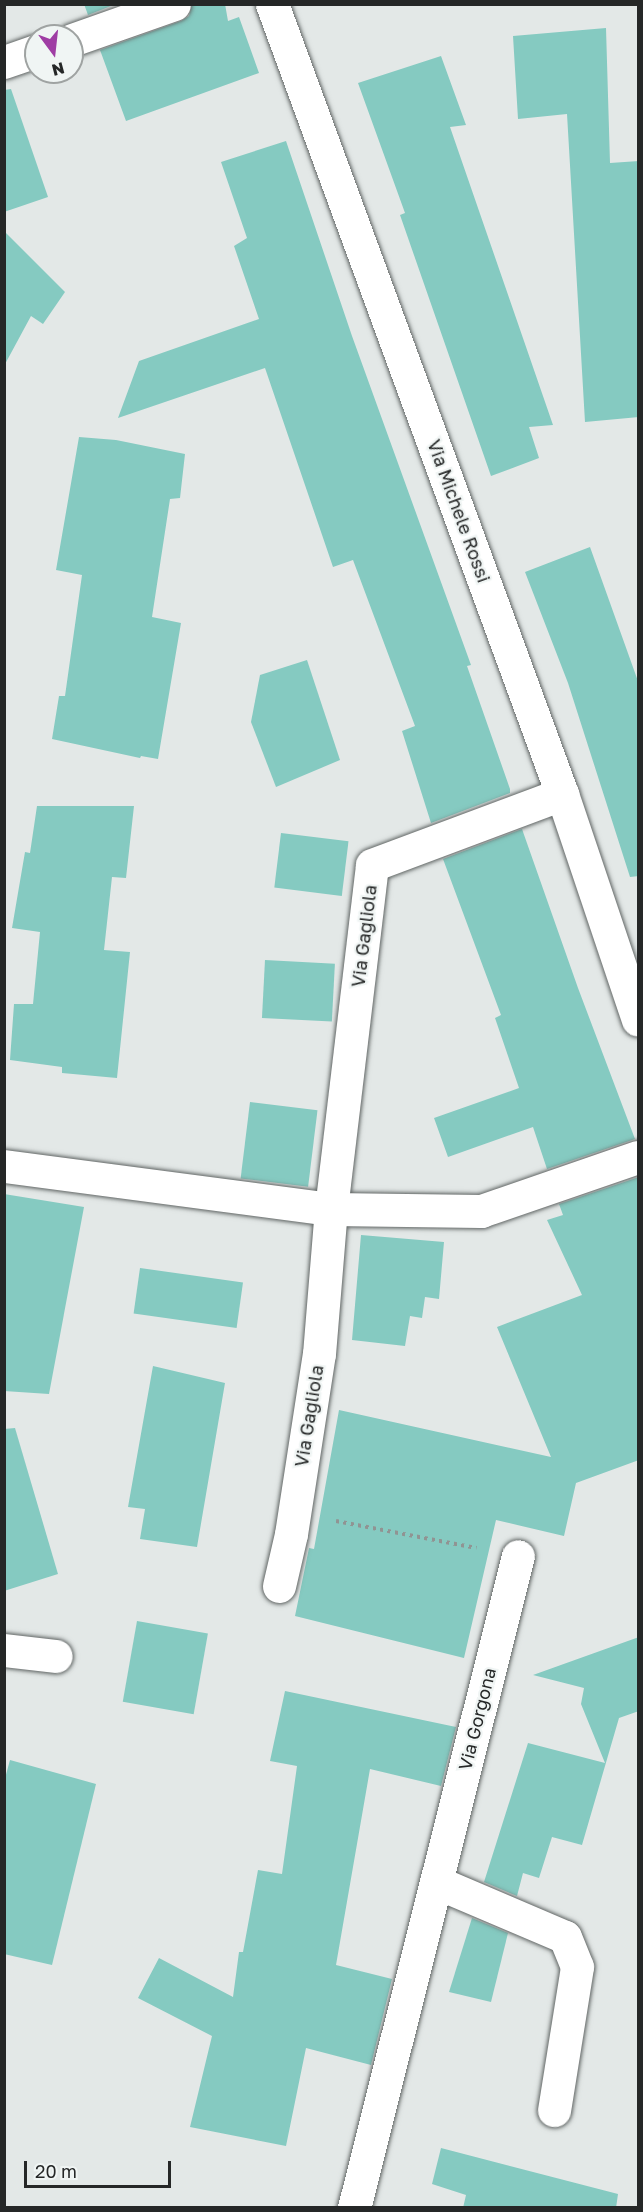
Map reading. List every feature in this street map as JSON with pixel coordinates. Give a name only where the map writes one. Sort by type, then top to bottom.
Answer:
[{"type":"street","points":[[84,36],[174,4]]},
{"type":"street","name":"Via Michele Rossi","points":[[272,4],[562,794],[639,1020]]},
{"type":"street","points":[[4,62],[24,55]]},
{"type":"street","name":"Via Gagliola","points":[[279,1586],[294,1513],[319,1354],[331,1209],[372,865],[562,794]]},
{"type":"street","points":[[4,1166],[331,1209],[481,1211],[639,1157]]},
{"type":"street","name":"Via Gorgona","points":[[354,2208],[518,1556]]},
{"type":"street","points":[[4,1650],[56,1656]]},
{"type":"street","points":[[436,1882],[565,1937],[577,1967],[554,2110]]},
{"type":"path","points":[[294,1513],[518,1556]]},
{"type":"building","points":[[84,4],[116,4],[88,15]]},
{"type":"building","points":[[192,4],[225,4],[228,21],[239,17],[259,73],[126,121],[100,50],[181,21],[189,16]]},
{"type":"building","points":[[606,28],[610,163],[639,161],[639,417],[585,422],[567,114],[518,119],[513,36]]},
{"type":"building","points":[[441,56],[466,125],[450,127],[553,425],[529,427],[539,458],[491,476],[400,215],[405,213],[358,83]]},
{"type":"building","points":[[11,89],[48,197],[4,212],[4,90]]},
{"type":"building","points":[[286,141],[352,336],[471,665],[467,666],[510,789],[510,793],[431,823],[402,731],[415,726],[353,560],[333,567],[265,368],[118,418],[139,361],[259,319],[234,246],[247,238],[221,162]]},
{"type":"building","points":[[4,231],[65,292],[43,324],[31,316],[4,366]]},
{"type":"building","points":[[79,437],[116,440],[185,454],[180,498],[170,499],[152,617],[181,623],[158,759],[141,756],[140,758],[52,739],[59,696],[65,696],[82,575],[56,570]]},
{"type":"building","points":[[590,547],[639,684],[639,876],[630,877],[568,683],[525,572]]},
{"type":"building","points":[[307,660],[340,760],[276,787],[251,722],[260,675]]},
{"type":"building","points":[[37,806],[134,806],[126,878],[112,877],[104,950],[130,952],[117,1078],[62,1073],[62,1067],[10,1060],[14,1004],[33,1004],[40,932],[12,928],[25,852],[30,853]]},
{"type":"building","points":[[522,829],[578,988],[635,1139],[547,1169],[533,1127],[448,1157],[434,1118],[519,1088],[495,1018],[501,1015],[443,859]]},
{"type":"building","points":[[281,833],[348,841],[342,896],[274,888]]},
{"type":"building","points":[[265,960],[335,964],[332,1022],[262,1018]]},
{"type":"building","points":[[250,1102],[317,1110],[308,1187],[241,1178]]},
{"type":"building","points":[[639,1177],[639,1460],[576,1483],[564,1536],[496,1520],[464,1658],[295,1616],[309,1548],[314,1549],[339,1410],[551,1457],[497,1327],[582,1295],[547,1220],[563,1215],[559,1204]]},
{"type":"building","points":[[4,1194],[84,1207],[49,1394],[4,1391]]},
{"type":"building","points":[[361,1235],[444,1242],[439,1299],[425,1297],[422,1318],[410,1316],[405,1346],[352,1340]]},
{"type":"building","points":[[140,1268],[243,1282],[237,1328],[134,1314]]},
{"type":"building","points":[[153,1366],[225,1383],[197,1547],[140,1539],[145,1509],[128,1507]]},
{"type":"building","points":[[15,1428],[58,1574],[4,1591],[4,1429]]},
{"type":"building","points":[[137,1621],[208,1634],[194,1714],[123,1702]]},
{"type":"building","points":[[639,1637],[639,1711],[619,1718],[582,1845],[552,1837],[539,1878],[523,1873],[517,1896],[484,1882],[528,1743],[605,1763],[581,1704],[584,1688],[533,1675]]},
{"type":"building","points":[[285,1691],[456,1727],[441,1786],[370,1769],[336,1965],[392,1979],[371,2065],[306,2048],[286,2146],[190,2127],[212,2036],[138,1998],[159,1958],[233,1997],[239,1952],[243,1952],[258,1870],[282,1874],[297,1766],[270,1761]]},
{"type":"building","points":[[10,1760],[96,1784],[52,1965],[4,1954],[4,1782]]},
{"type":"building","points":[[472,1918],[508,1933],[491,2002],[449,1992]]},
{"type":"building","points":[[441,2148],[618,2194],[616,2208],[463,2208],[466,2195],[432,2184]]}]
